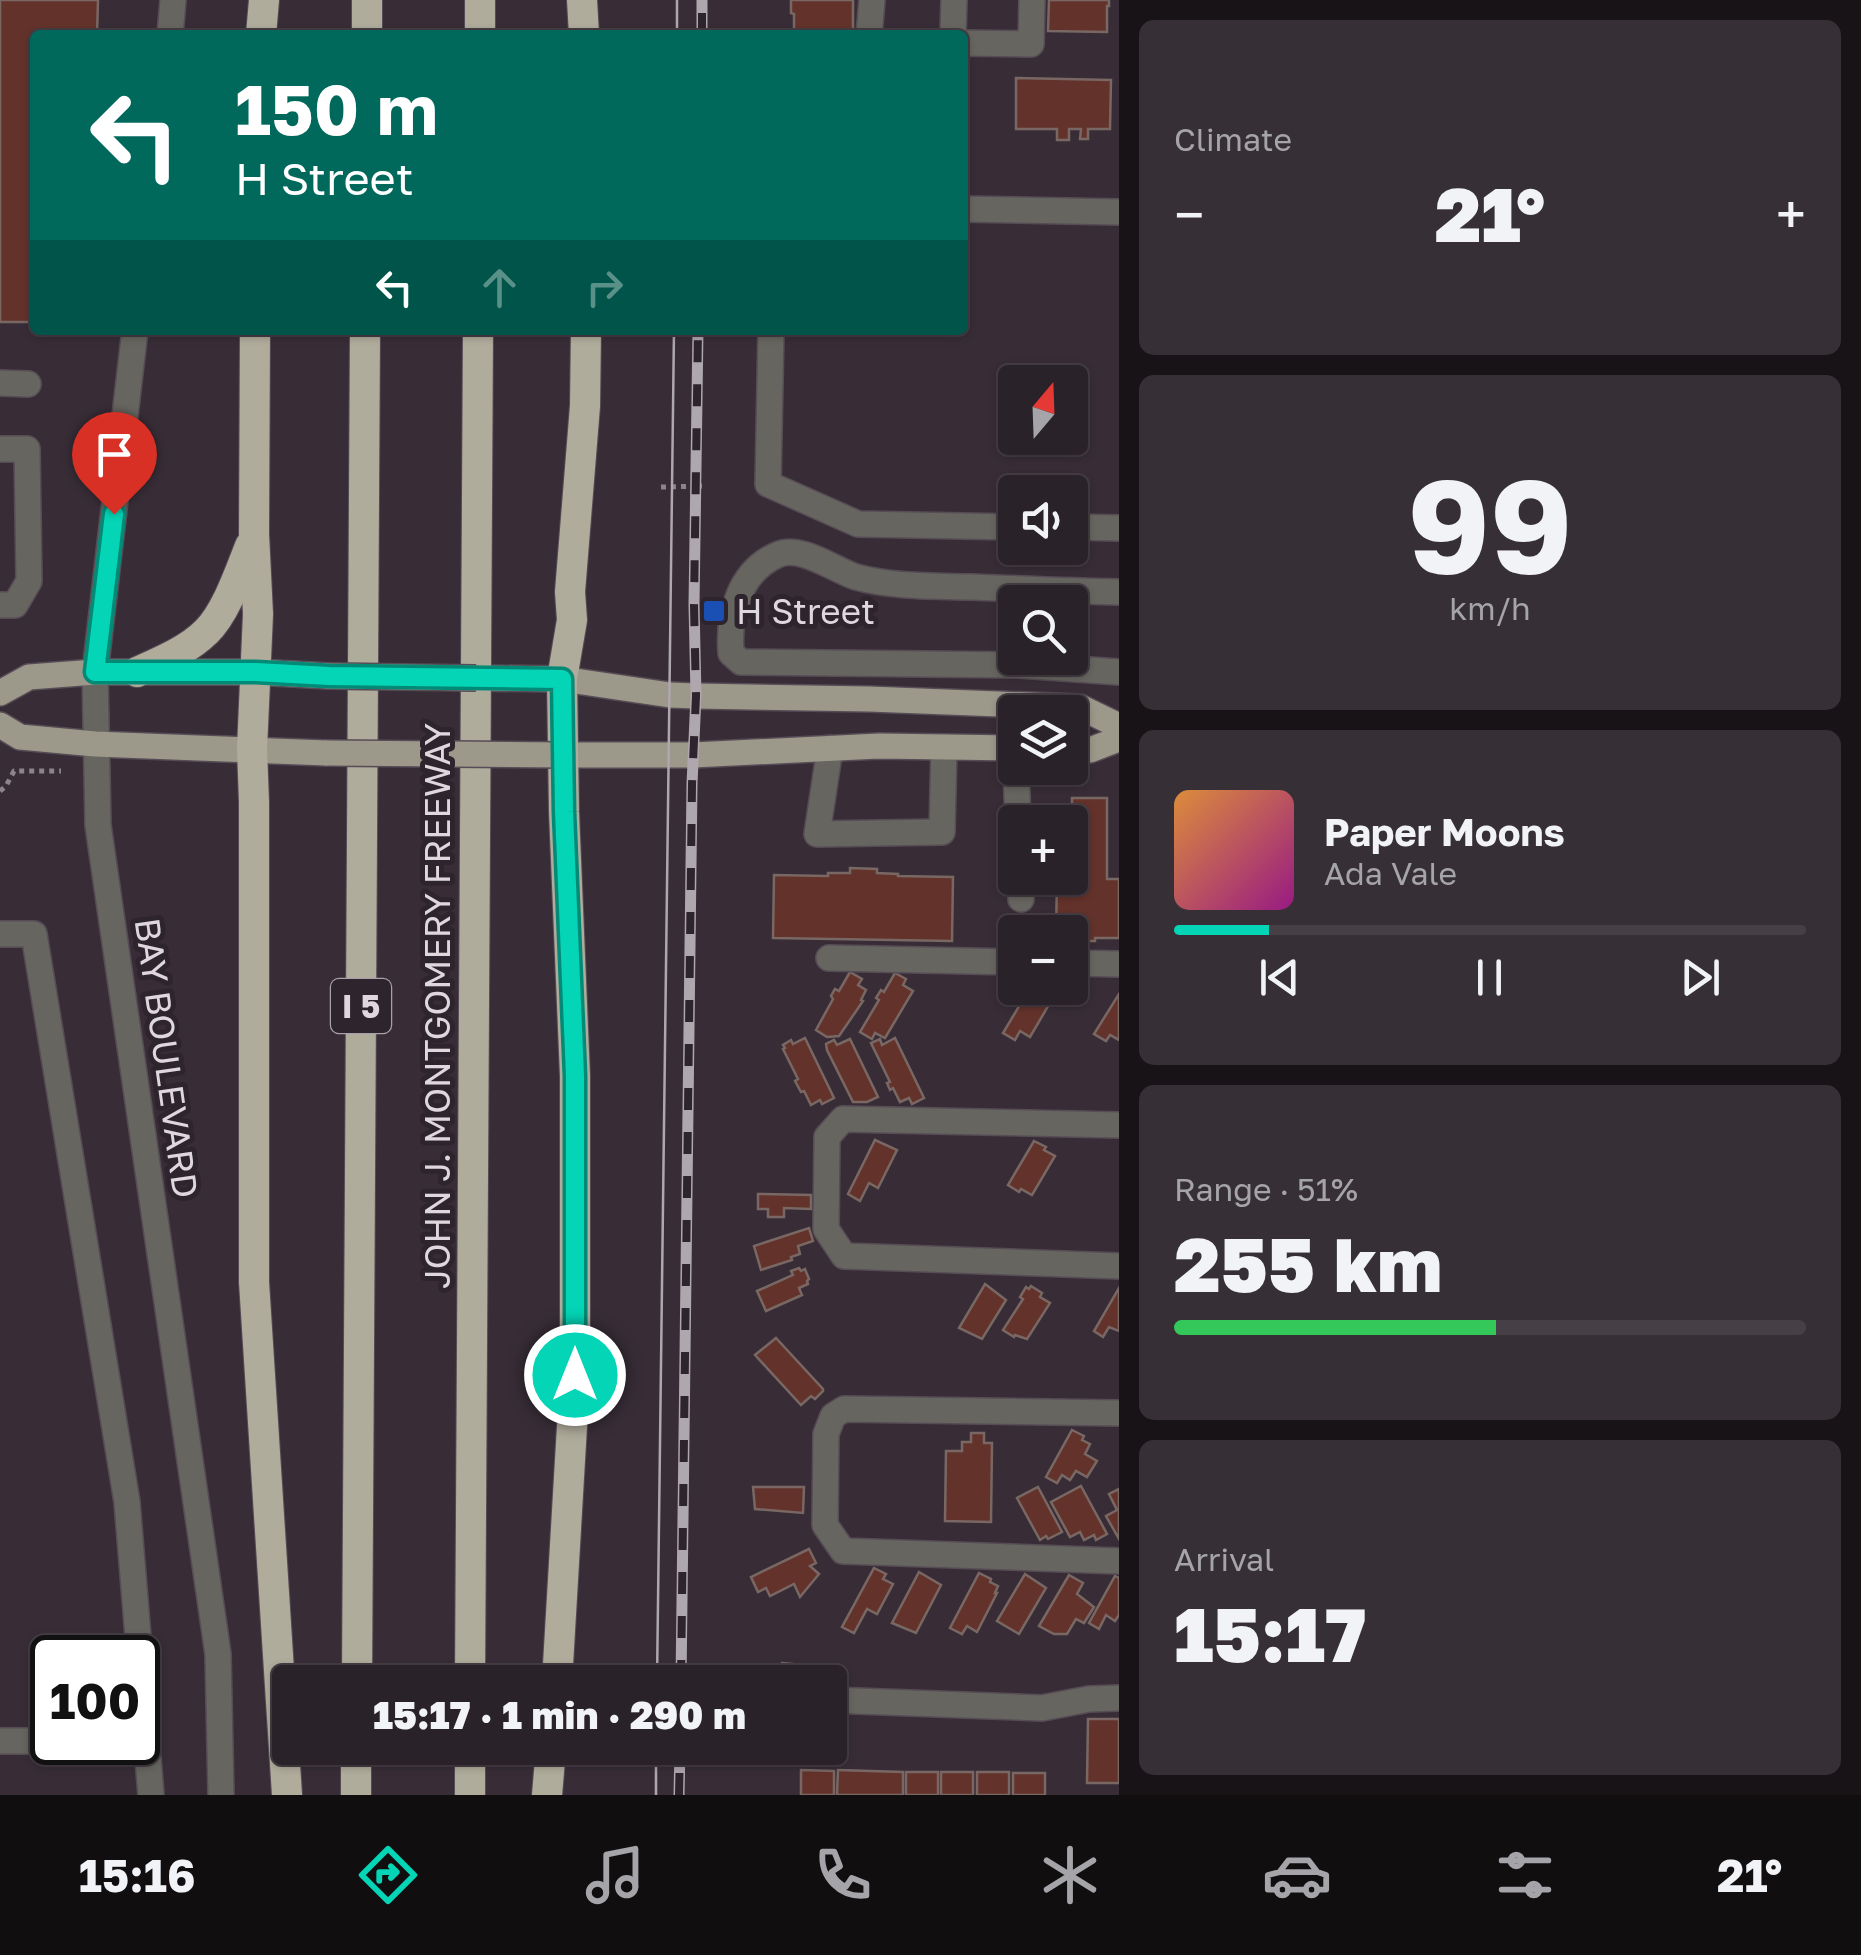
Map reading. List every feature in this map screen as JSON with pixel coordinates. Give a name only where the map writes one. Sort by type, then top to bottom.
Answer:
[{"type":"highway","points":[[261,30],[264,0]]},
{"type":"highway","points":[[367,0],[367,30]]},
{"type":"highway","points":[[480,0],[480,30]]},
{"type":"highway","points":[[582,0],[584,30]]},
{"type":"highway","points":[[255,335],[254,534],[258,614],[252,749],[254,1282],[288,1795]]},
{"type":"highway","name":"I 5","points":[[357,1665],[365,335]]},
{"type":"highway","name":"JOHN J. MONTGOMERY FREEWAY","points":[[470,1665],[478,335]]},
{"type":"highway","points":[[557,1665],[575,1375],[575,1076],[559,679],[572,620],[570,592],[585,406],[586,335]]},
{"type":"highway","points":[[137,672],[170,657],[208,631],[234,588],[254,534]]},
{"type":"highway","points":[[356,1765],[356,1795]]},
{"type":"highway","points":[[470,1765],[470,1795]]},
{"type":"highway","points":[[547,1795],[550,1765]]},
{"type":"main road","points":[[0,693],[30,677],[95,672],[559,679],[670,695],[1080,707],[1118,726]]},
{"type":"main road","points":[[0,725],[20,736],[96,744],[327,753],[693,755],[879,746],[998,748]]},
{"type":"main road","points":[[1088,750],[1118,739]]},
{"type":"street","points":[[170,30],[173,0]]},
{"type":"street","points":[[870,30],[872,0]]},
{"type":"street","points":[[954,0],[954,30]]},
{"type":"street","points":[[968,43],[1031,44],[1032,0]]},
{"type":"street","points":[[968,209],[1118,212]]},
{"type":"street","name":"BAY BOULEVARD","points":[[135,335],[95,672],[98,824],[218,1654],[221,1795]]},
{"type":"street","points":[[771,335],[768,484],[858,524],[998,526]]},
{"type":"street","points":[[0,383],[28,384]]},
{"type":"street","points":[[0,449],[27,449],[29,582],[15,605],[0,605]]},
{"type":"street","points":[[1088,527],[1118,528]]},
{"type":"street","points":[[1118,592],[916,586],[855,576],[807,555],[780,552],[755,569],[735,600],[729,630],[731,652],[742,662],[1020,665],[1118,672]]},
{"type":"street","points":[[830,748],[817,834],[942,832],[944,747]]},
{"type":"street","points":[[0,934],[34,934],[127,1502],[135,1635]]},
{"type":"street","points":[[829,958],[998,962]]},
{"type":"street","points":[[1088,963],[1118,964]]},
{"type":"street","points":[[1118,1125],[843,1119],[827,1138],[826,1230],[844,1256],[1118,1266]]},
{"type":"street","points":[[1118,1413],[844,1409],[833,1416],[826,1434],[824,1524],[843,1551],[1118,1561]]},
{"type":"street","points":[[847,1701],[1042,1708],[1118,1698]]},
{"type":"street","points":[[0,1741],[30,1741]]},
{"type":"street","points":[[146,1765],[151,1795]]},
{"type":"path","points":[[661,487],[702,486]]},
{"type":"path","points":[[0,791],[14,771],[96,772]]},
{"type":"building","points":[[0,0],[98,0],[97,30],[30,30],[30,322],[0,322]]},
{"type":"building","points":[[791,0],[853,0],[853,30],[794,30]]},
{"type":"building","points":[[1049,0],[1109,0],[1107,32],[1048,31]]},
{"type":"building","points":[[1016,78],[1111,80],[1110,129],[1088,129],[1088,139],[1080,139],[1081,129],[1069,129],[1069,140],[1057,140],[1057,129],[1016,129]]},
{"type":"building","points":[[1072,798],[1107,798],[1107,879],[1119,879],[1119,938],[1088,941],[1088,915],[1056,915],[1057,895],[1088,895],[1088,805],[1072,805]]},
{"type":"building","points":[[850,868],[877,869],[877,873],[898,876],[953,877],[952,941],[773,938],[774,875],[828,876],[850,873]]},
{"type":"building","points":[[850,972],[862,979],[858,985],[866,990],[863,1001],[839,1036],[827,1037],[816,1030],[835,989],[839,991]]},
{"type":"building","points":[[895,973],[906,979],[903,985],[913,991],[885,1038],[875,1033],[872,1039],[860,1032],[879,1000],[876,998]]},
{"type":"building","points":[[1119,994],[1119,1040],[1110,1035],[1106,1041],[1094,1034]]},
{"type":"building","points":[[1020,1005],[1049,1005],[1030,1037],[1020,1031],[1015,1040],[1003,1033]]},
{"type":"building","points":[[805,1038],[834,1098],[822,1104],[820,1100],[811,1105],[801,1092],[783,1049],[791,1040],[793,1044]]},
{"type":"building","points":[[895,1038],[924,1098],[912,1104],[909,1098],[900,1102],[893,1088],[890,1090],[871,1043],[880,1039],[882,1045]]},
{"type":"building","points":[[850,1039],[878,1097],[867,1102],[853,1102],[827,1050],[826,1044],[834,1040],[837,1045]]},
{"type":"building","points":[[875,1140],[897,1150],[878,1188],[869,1183],[860,1201],[848,1194]]},
{"type":"building","points":[[1034,1141],[1055,1156],[1032,1195],[1008,1185]]},
{"type":"building","points":[[758,1194],[811,1195],[811,1209],[784,1208],[784,1217],[768,1217],[768,1209],[758,1209]]},
{"type":"building","points":[[809,1228],[813,1241],[798,1246],[800,1254],[761,1270],[754,1246]]},
{"type":"building","points":[[805,1269],[809,1279],[808,1284],[799,1288],[802,1295],[766,1311],[757,1291],[793,1275],[791,1271]]},
{"type":"building","points":[[985,1284],[1006,1300],[982,1339],[959,1328]]},
{"type":"building","points":[[1031,1286],[1050,1303],[1027,1339],[1014,1337],[1003,1330],[1023,1299],[1020,1297],[1026,1287]]},
{"type":"building","points":[[1119,1288],[1119,1331],[1109,1327],[1103,1337],[1094,1331]]},
{"type":"building","points":[[776,1338],[823,1389],[815,1399],[811,1396],[801,1405],[755,1355]]},
{"type":"building","points":[[1072,1430],[1084,1436],[1082,1440],[1090,1444],[1085,1454],[1097,1461],[1087,1477],[1076,1471],[1070,1480],[1062,1475],[1057,1483],[1046,1477]]},
{"type":"building","points":[[971,1433],[984,1433],[984,1443],[992,1443],[991,1522],[945,1521],[946,1451],[962,1451],[962,1442],[971,1442]]},
{"type":"building","points":[[1081,1486],[1107,1534],[1096,1540],[1094,1535],[1084,1540],[1080,1532],[1070,1537],[1051,1502]]},
{"type":"building","points":[[753,1487],[804,1487],[803,1513],[755,1509]]},
{"type":"building","points":[[1038,1487],[1062,1532],[1040,1540],[1017,1498]]},
{"type":"building","points":[[1119,1489],[1119,1539],[1106,1516],[1117,1510],[1109,1494]]},
{"type":"building","points":[[809,1549],[816,1563],[810,1566],[819,1574],[800,1597],[794,1584],[770,1596],[766,1588],[758,1592],[751,1577]]},
{"type":"building","points":[[874,1568],[886,1574],[883,1579],[893,1584],[877,1614],[867,1609],[854,1633],[842,1627]]},
{"type":"building","points":[[919,1572],[941,1585],[916,1633],[892,1623]]},
{"type":"building","points":[[979,1573],[998,1586],[997,1593],[977,1632],[967,1626],[962,1634],[950,1628]]},
{"type":"building","points":[[1025,1574],[1046,1588],[1019,1634],[997,1621]]},
{"type":"building","points":[[1069,1575],[1083,1583],[1077,1594],[1094,1607],[1084,1623],[1076,1619],[1067,1634],[1054,1634],[1039,1626]]},
{"type":"building","points":[[1115,1576],[1119,1578],[1119,1615],[1115,1621],[1106,1615],[1099,1629],[1089,1623]]},
{"type":"building","points":[[1088,1719],[1119,1719],[1119,1783],[1087,1783]]},
{"type":"building","points":[[801,1770],[834,1771],[834,1795],[801,1795]]},
{"type":"building","points":[[838,1770],[903,1772],[903,1795],[837,1795]]},
{"type":"building","points":[[906,1772],[938,1772],[938,1795],[906,1795]]},
{"type":"building","points":[[941,1772],[973,1772],[973,1795],[941,1795]]},
{"type":"building","points":[[977,1772],[1009,1772],[1009,1795],[977,1795]]},
{"type":"building","points":[[1013,1773],[1045,1773],[1045,1795],[1013,1795]]},
{"type":"tram line","points":[[677,0],[677,30]]},
{"type":"tram line","points":[[657,1665],[674,335]]},
{"type":"tram line","points":[[656,1765],[656,1795]]},
{"type":"railway","points":[[702,0],[702,30]]},
{"type":"railway","points":[[681,1665],[698,335]]},
{"type":"railway","points":[[679,1795],[680,1765]]},
{"type":"place","name":"H Street","points":[[714,611]]},
{"type":"route","points":[[114,514],[95,672],[562,679],[575,1076],[575,1375]]}]
